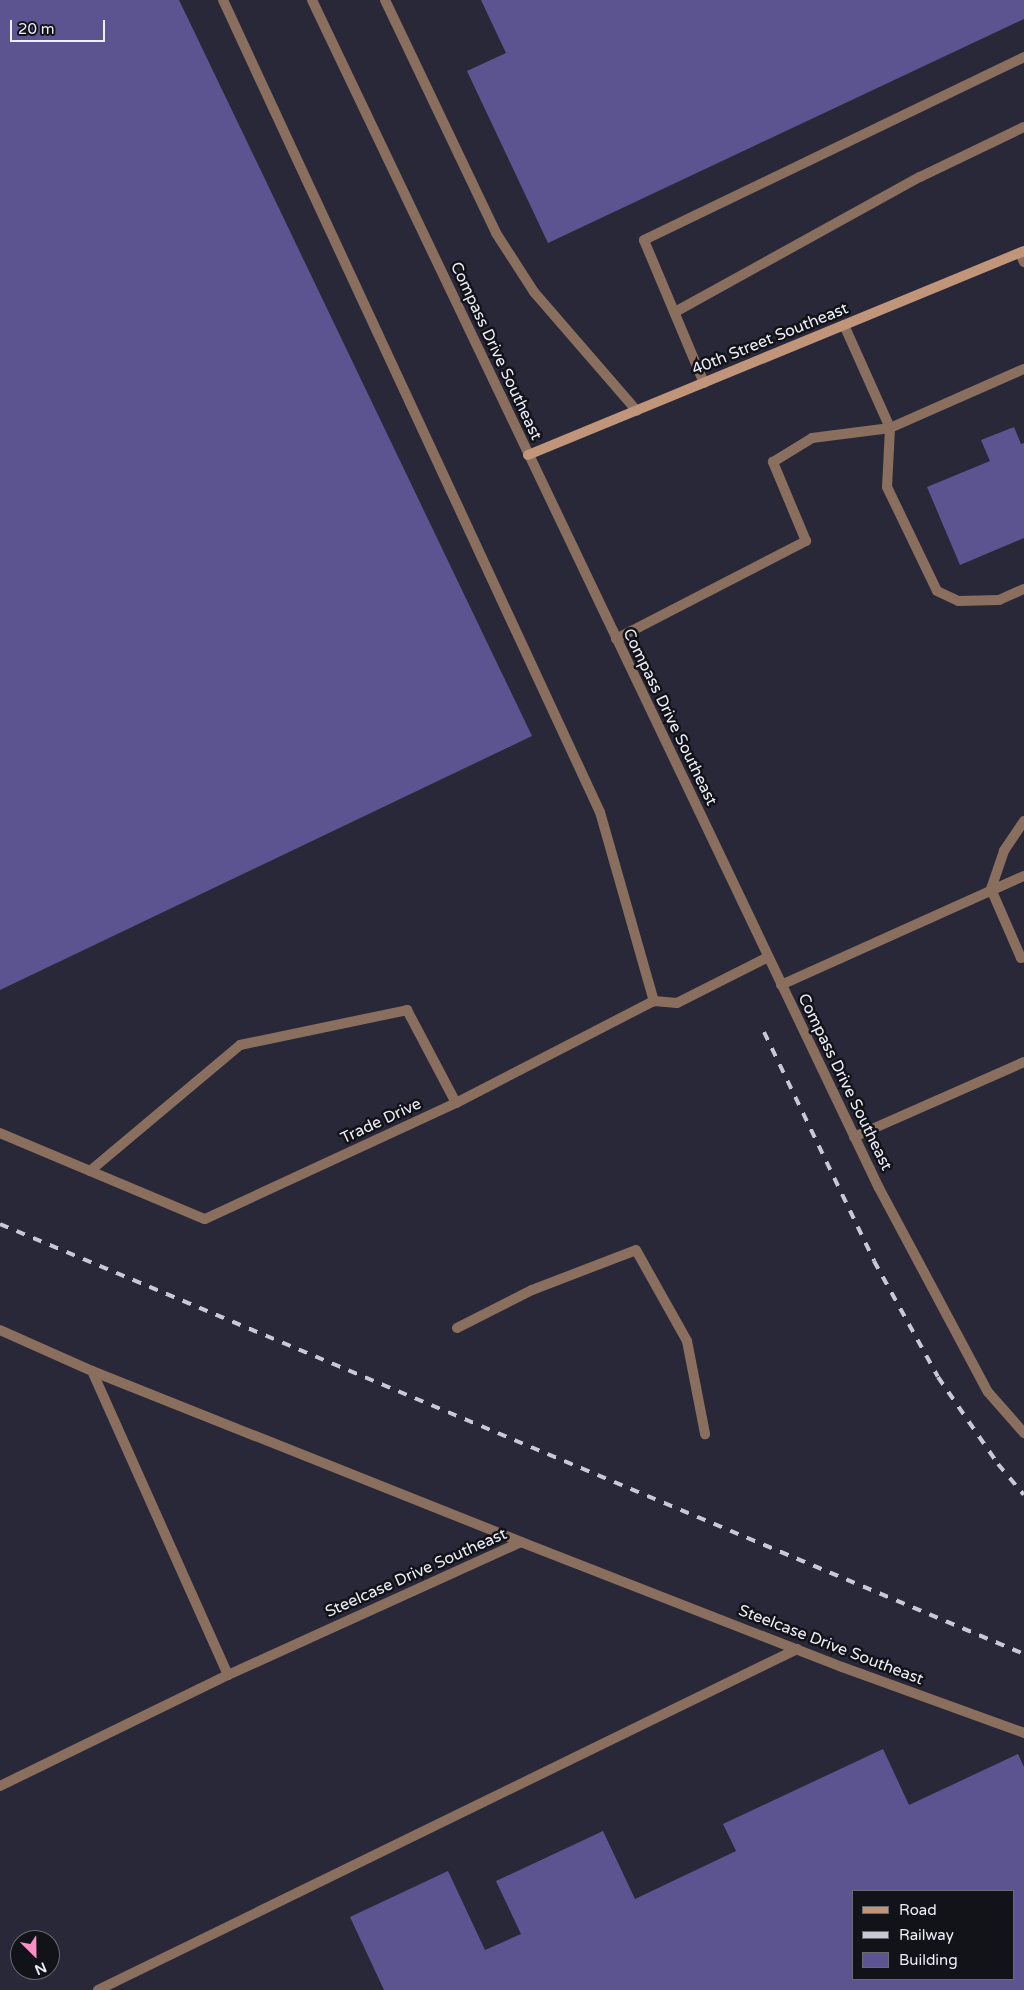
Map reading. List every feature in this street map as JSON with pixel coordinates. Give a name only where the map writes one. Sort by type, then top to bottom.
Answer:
[{"type":"street","points":[[222,0],[600,812],[654,1002]]},
{"type":"street","name":"Compass Drive Southeast","points":[[312,0],[854,1137],[988,1392],[1024,1433]]},
{"type":"street","points":[[386,0],[496,234],[534,292],[637,411]]},
{"type":"street","points":[[704,383],[644,240],[1024,56]]},
{"type":"street","points":[[675,312],[920,176],[1024,128]]},
{"type":"street","name":"40th Street Southeast","points":[[528,455],[844,325],[1023,255]]},
{"type":"street","points":[[844,325],[890,428],[888,488],[937,591],[958,601],[999,600],[1024,589]]},
{"type":"street","points":[[616,640],[806,542],[773,462],[812,438],[890,428],[1024,368]]},
{"type":"street","points":[[1024,821],[1004,851],[991,889],[1021,958],[1024,958]]},
{"type":"street","points":[[781,985],[991,889],[1024,876]]},
{"type":"street","name":"Trade Drive","points":[[0,1132],[205,1219],[456,1103],[654,1002],[677,1003],[768,958]]},
{"type":"street","points":[[90,1171],[240,1045],[407,1010],[456,1103]]},
{"type":"street","points":[[854,1137],[1024,1062]]},
{"type":"street","points":[[457,1328],[532,1290],[636,1250],[687,1341],[705,1434]]},
{"type":"street","points":[[0,1330],[92,1371],[521,1542]]},
{"type":"street","points":[[92,1371],[228,1675]]},
{"type":"street","name":"Steelcase Drive Southeast","points":[[0,1786],[228,1675],[521,1542],[797,1649],[1024,1732]]},
{"type":"street","points":[[98,1990],[797,1649]]},
{"type":"building","points":[[0,0],[179,0],[532,736],[0,990]]},
{"type":"building","points":[[481,0],[1024,0],[1024,19],[548,243],[467,71],[506,53]]},
{"type":"building","points":[[1014,427],[1021,444],[1024,443],[1024,538],[960,565],[927,487],[990,461],[981,440]]},
{"type":"building","points":[[883,1749],[909,1805],[1018,1754],[1024,1767],[1024,1990],[384,1990],[350,1917],[448,1871],[485,1950],[521,1934],[496,1881],[603,1831],[635,1899],[736,1851],[723,1824]]},
{"type":"railway","points":[[764,1032],[874,1261],[938,1377],[998,1464],[1024,1495]]},
{"type":"railway","points":[[0,1224],[1024,1654]]}]
